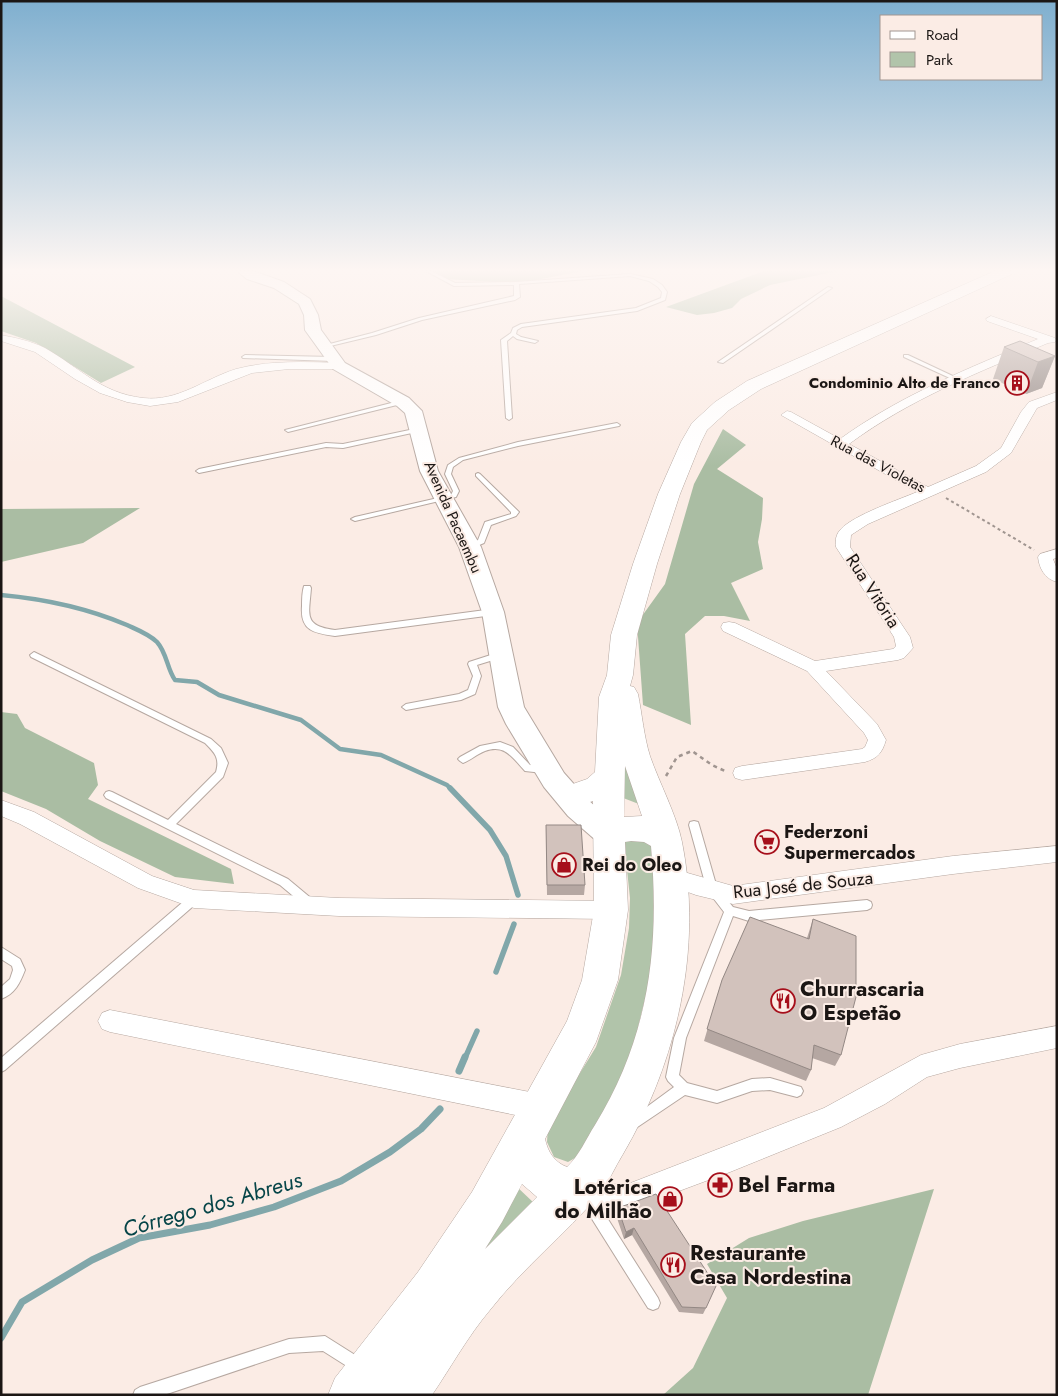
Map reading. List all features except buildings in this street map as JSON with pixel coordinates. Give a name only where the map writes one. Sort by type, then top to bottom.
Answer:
[{"type":"main road","points":[[375,1387],[439,1280],[488,1207],[583,1029],[600,980],[611,910],[584,794],[620,675],[624,635],[645,564],[669,494],[691,442],[699,427],[722,406],[754,385],[862,336]]},
{"type":"main road","points":[[588,1193],[585,1179],[625,1113],[644,1067],[658,1024],[668,972],[672,932],[666,834],[635,754],[620,675]]},
{"type":"main road","points":[[584,794],[627,829],[666,834]]},
{"type":"main road","points":[[532,1122],[531,1162],[539,1173],[561,1187],[588,1193]]},
{"type":"main road","points":[[375,1387],[473,1295],[515,1248],[588,1193]]},
{"type":"street","points":[[1,338],[31,345],[96,387],[126,398],[150,402],[188,395],[227,376],[250,370],[332,357],[317,336]]},
{"type":"street","points":[[841,444],[864,426],[908,400],[954,378],[1052,340]]},
{"type":"street","name":"Avenida Pacaembu","points":[[332,357],[403,402],[413,411],[420,430],[429,471],[470,547],[493,612],[511,707],[526,736],[584,794]]},
{"type":"street","name":"Rua das Violetas","points":[[787,415],[931,492],[981,469],[995,460],[1006,450],[1027,412],[1034,405],[1057,396]]},
{"type":"street","name":"Rua Vitória","points":[[814,667],[902,652],[905,643],[902,637],[843,546],[842,537],[853,526],[931,492]]},
{"type":"street","points":[[1051,555],[1046,566],[1057,577]]},
{"type":"street","points":[[730,627],[814,667],[871,728],[877,740],[873,751],[859,756],[742,773]]},
{"type":"street","points":[[1,808],[27,818],[144,882],[194,899],[312,906],[611,910]]},
{"type":"street","name":"Rua José de Souza","points":[[666,834],[712,890],[732,895],[1057,854]]},
{"type":"street","points":[[110,1021],[532,1122]]},
{"type":"street","points":[[588,1193],[628,1197],[832,1118],[876,1095],[920,1067],[960,1056],[1057,1037]]},
{"type":"lane","points":[[244,358],[332,357],[370,336]]},
{"type":"lane","points":[[508,418],[504,340],[510,336]]},
{"type":"lane","points":[[516,336],[535,341]]},
{"type":"lane","points":[[721,362],[759,336]]},
{"type":"lane","points":[[906,356],[954,378]]},
{"type":"lane","points":[[288,430],[403,402]]},
{"type":"lane","points":[[355,519],[445,500],[454,496],[456,491],[448,474],[450,466],[461,459],[518,444],[617,425]]},
{"type":"lane","points":[[199,472],[326,445],[342,446],[420,430]]},
{"type":"lane","points":[[470,547],[481,541],[488,524],[514,515],[515,512],[478,475]]},
{"type":"lane","points":[[307,588],[306,619],[309,626],[318,631],[335,633],[493,612]]},
{"type":"lane","points":[[34,655],[164,718],[208,741],[218,750],[222,763],[220,774],[169,825]]},
{"type":"lane","points":[[406,707],[461,697],[472,692],[477,676],[472,664],[501,655]]},
{"type":"lane","points":[[462,759],[483,748],[500,745],[510,749],[528,768],[584,794]]},
{"type":"lane","points":[[108,795],[284,882],[312,906]]},
{"type":"lane","points":[[666,834],[730,911],[749,916],[867,905]]},
{"type":"lane","points":[[1,1066],[194,899]]},
{"type":"lane","points":[[730,911],[680,1038],[672,1077],[684,1088],[717,1097],[752,1085],[770,1084],[797,1091]]},
{"type":"lane","points":[[1,952],[16,963],[19,970],[15,982],[1,994]]},
{"type":"lane","points":[[606,1144],[684,1088]]},
{"type":"lane","points":[[588,1193],[597,1214],[653,1303]]},
{"type":"lane","points":[[140,1395],[289,1346],[325,1343],[375,1387]]},
{"type":"path","points":[[931,492],[1051,555]]},
{"type":"path","points":[[666,834],[676,757],[692,751],[712,765],[728,773],[742,773]]},
{"type":"green space","points":[[16,336],[77,336],[135,367],[101,383],[36,343]]},
{"type":"green space","points":[[723,429],[746,445],[717,469],[763,498],[758,542],[763,569],[731,583],[750,621],[724,616],[705,616],[685,634],[691,725],[643,705],[637,623],[665,584],[694,484]]},
{"type":"green space","points":[[140,508],[83,543],[1,562],[1,509]]},
{"type":"green space","points":[[1,712],[17,714],[25,728],[94,763],[98,785],[88,799],[231,869],[234,884],[175,877],[100,841],[46,809],[1,791]]},
{"type":"green space","points":[[621,731],[644,806],[618,796]]},
{"type":"green space","points":[[630,835],[651,842],[657,868],[656,954],[628,1068],[582,1154],[568,1162],[554,1157],[547,1142],[548,1125],[596,1047],[621,975],[629,928],[630,898],[624,842]]},
{"type":"green space","points":[[515,1185],[535,1204],[445,1295]]},
{"type":"green space","points":[[934,1189],[868,1395],[663,1395],[693,1368],[727,1298],[707,1264],[749,1238],[803,1221]]},
{"type":"waterway","name":"Córrego dos Abreus","points":[[1,595],[65,605],[127,625],[147,634],[157,642],[163,651],[175,680],[197,682],[219,695],[301,720],[340,749],[381,755],[450,788]]},
{"type":"waterway","name":"Córrego dos Abreus","points":[[450,788],[490,830],[506,856],[518,895]]},
{"type":"waterway","name":"Córrego dos Abreus","points":[[496,972],[514,924]]},
{"type":"waterway","name":"Córrego dos Abreus","points":[[465,1058],[477,1031]]},
{"type":"waterway","name":"Córrego dos Abreus","points":[[459,1071],[465,1057]]},
{"type":"waterway","name":"Córrego dos Abreus","points":[[1,1338],[22,1302],[92,1260],[139,1238],[210,1225],[274,1207],[341,1181],[390,1152],[421,1129],[440,1109]]},
{"type":"place","name":"Condominio Alto de Franco","points":[[1017,383]]},
{"type":"place","name":"Federzoni Supermercados","points":[[767,842]]},
{"type":"place","name":"Rei do Oleo","points":[[564,865]]},
{"type":"place","name":"Churrascaria O Espetão","points":[[783,1001]]},
{"type":"place","name":"Bel Farma","points":[[720,1185]]},
{"type":"place","name":"Lotérica do Milhão","points":[[670,1199]]},
{"type":"place","name":"Restaurante Casa Nordestina","points":[[673,1265]]}]
